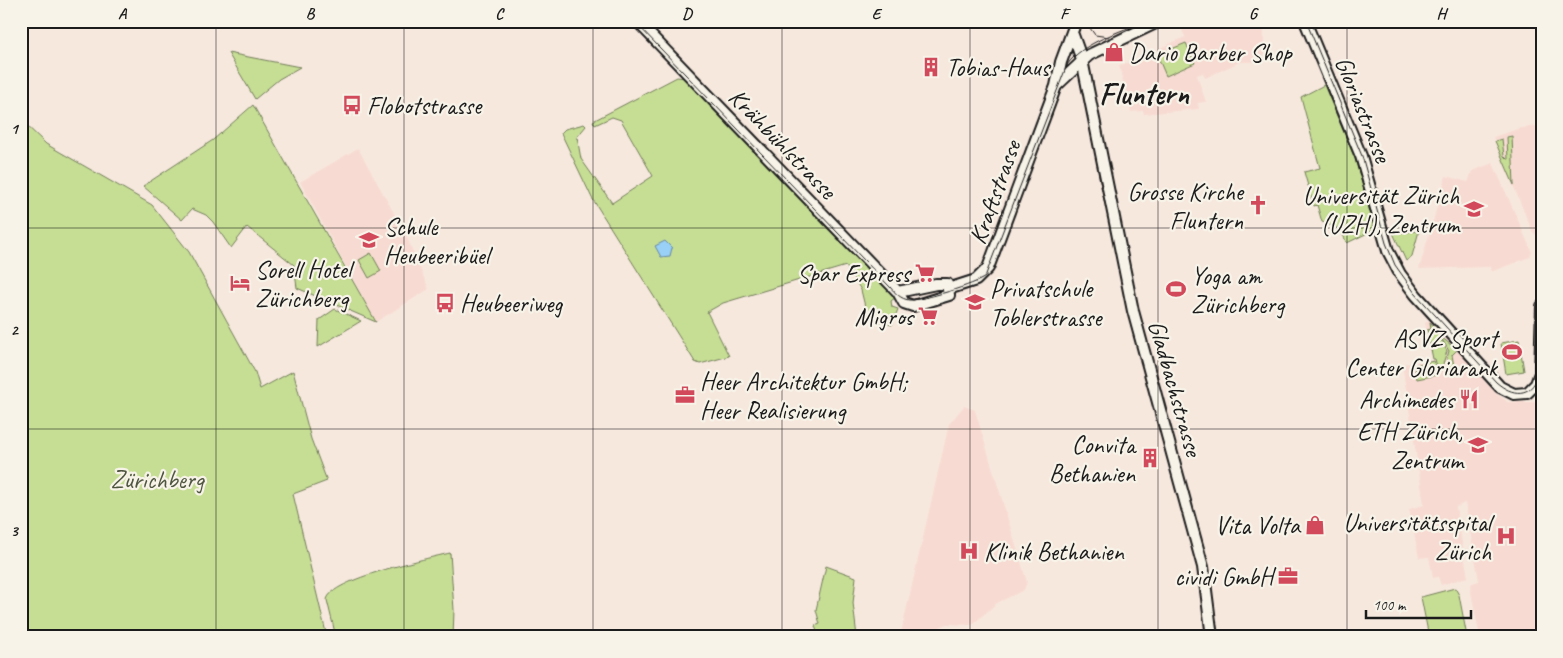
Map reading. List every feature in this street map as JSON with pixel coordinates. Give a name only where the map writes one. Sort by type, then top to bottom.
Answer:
[{"type":"street","name":"Krähbühlstrasse","points":[[637,21],[898,292],[902,302],[909,306],[948,289]]},
{"type":"street","name":"Kraftstrasse","points":[[948,289],[976,280],[987,270],[1059,83],[1061,62],[1073,35],[1076,21]]},
{"type":"street","name":"Kraftstrasse","points":[[1059,83],[1082,60],[1160,21]]},
{"type":"street","name":"Gloriastrasse","points":[[1305,21],[1364,164],[1388,251],[1400,274],[1416,295],[1487,373],[1511,394],[1522,394],[1533,388],[1540,370],[1542,306]]},
{"type":"street","name":"Gladbachstrasse","points":[[1073,35],[1082,60],[1133,311],[1203,567],[1212,637]]},
{"type":"street","points":[[1059,83],[1075,79],[1086,83]]},
{"type":"street","points":[[898,292],[936,284],[948,289]]},
{"type":"shaded area","points":[[1178,21],[1264,21],[1264,62],[1240,62],[1205,78],[1203,73],[1197,75],[1206,102],[1198,103],[1199,109],[1144,114],[1143,111],[1131,112],[1119,66],[1185,37]]},
{"type":"shaded area","points":[[1542,125],[1542,241],[1532,231],[1493,137],[1521,128]]},
{"type":"shaded area","name":"Schule Heubeeribüel","points":[[358,148],[405,233],[429,289],[376,322],[300,182]]},
{"type":"shaded area","name":"Universität Zürich (UZH), Zentrum","points":[[1493,163],[1532,252],[1530,257],[1491,272],[1490,267],[1419,269],[1446,176],[1468,182],[1472,171]]},
{"type":"shaded area","name":"ETH Zürich, Zentrum","points":[[1429,320],[1498,395],[1508,402],[1536,402],[1542,407],[1542,637],[1480,637],[1470,588],[1472,583],[1479,581],[1465,503],[1456,507],[1468,577],[1441,585],[1438,577],[1433,578],[1429,557],[1419,558],[1409,509],[1424,505],[1402,364],[1433,360],[1425,323]]},
{"type":"shaded area","name":"Klinik Bethanien","points":[[964,406],[975,410],[1027,582],[1024,590],[997,603],[972,625],[946,624],[932,632],[900,637],[949,424]]},
{"type":"green space","points":[[1186,43],[1195,63],[1166,76],[1157,55]]},
{"type":"green space","points":[[228,53],[300,67],[279,79],[255,99]]},
{"type":"green space","points":[[677,77],[686,78],[896,297],[891,301],[892,307],[898,309],[892,325],[868,319],[861,290],[846,266],[723,303],[707,312],[729,356],[700,364],[695,362],[592,198],[561,133],[565,129],[584,124],[586,126],[577,137],[581,159],[612,203],[653,176],[621,120],[612,117],[595,125],[593,121]]},
{"type":"green space","points":[[1324,85],[1356,161],[1374,227],[1372,231],[1347,243],[1340,229],[1322,222],[1317,205],[1314,206],[1310,194],[1312,189],[1308,186],[1304,172],[1320,168],[1301,97]]},
{"type":"green space","points":[[253,105],[376,322],[297,288],[294,265],[247,227],[231,248],[206,215],[192,209],[182,220],[143,186],[213,140]]},
{"type":"green space","name":"Zürichberg","points":[[21,120],[46,144],[152,205],[189,252],[255,372],[260,389],[293,371],[311,439],[327,481],[293,494],[327,637],[21,637]]},
{"type":"green space","points":[[1512,136],[1514,185],[1495,141],[1502,139],[1504,156],[1508,160],[1507,137]]},
{"type":"green space","points":[[1419,231],[1412,256],[1406,261],[1393,233]]},
{"type":"green space","points":[[371,253],[381,271],[369,278],[359,260]]},
{"type":"green space","points":[[335,309],[361,321],[318,347],[319,320]]},
{"type":"green space","points":[[1430,322],[1447,351],[1441,370],[1438,371],[1435,359],[1433,359],[1427,330],[1431,329]]},
{"type":"green space","points":[[1440,336],[1457,350],[1452,355],[1455,372],[1450,373],[1447,358],[1449,351]]},
{"type":"green space","name":"ASVZ Sport Center Gloriarank","points":[[1519,340],[1524,371],[1506,374],[1501,343]]},
{"type":"green space","points":[[1434,361],[1437,375],[1417,379],[1414,365]]},
{"type":"green space","points":[[450,553],[454,610],[453,637],[336,637],[327,600],[332,592],[345,584],[382,570]]},
{"type":"green space","points":[[826,566],[856,577],[853,603],[857,637],[819,637],[815,626],[820,624],[816,610]]},
{"type":"green space","points":[[1455,588],[1459,595],[1467,637],[1429,637],[1421,597]]},
{"type":"water","points":[[665,241],[672,248],[670,256],[661,257],[655,246]]},
{"type":"tram line","points":[[634,21],[894,291],[901,297],[909,300],[948,292],[985,277],[1067,65],[1082,50],[1092,44],[1145,21]]},
{"type":"tram line","points":[[1088,21],[1095,35],[1109,37]]},
{"type":"tram line","points":[[1306,21],[1362,156],[1386,243],[1395,265],[1415,293],[1496,382],[1514,392],[1526,391],[1531,388],[1538,375],[1542,290]]},
{"type":"place","name":"Dario Barber Shop","points":[[1114,52]]},
{"type":"place","name":"Tobias-Haus","points":[[931,67]]},
{"type":"place","name":"Flobotstrasse","points":[[352,105]]},
{"type":"place","name":"Grosse Kirche Fluntern","points":[[1258,205]]},
{"type":"place","name":"Universität Zürich (UZH), Zentrum","points":[[1474,209]]},
{"type":"place","name":"Schule Heubeeribüel","points":[[369,240]]},
{"type":"place","name":"Spar Express","points":[[925,273]]},
{"type":"place","name":"Sorell Hotel Zürichberg","points":[[240,283]]},
{"type":"place","name":"Yoga am Zürichberg","points":[[1176,289]]},
{"type":"place","name":"Privatschule Toblerstrasse","points":[[975,302]]},
{"type":"place","name":"Heubeeriweg","points":[[445,303]]},
{"type":"place","name":"Migros","points":[[928,316]]},
{"type":"place","name":"ASVZ Sport Center Gloriarank","points":[[1512,352]]},
{"type":"place","name":"Heer Architektur GmbH; Heer Realisierung","points":[[685,395]]},
{"type":"place","name":"Archimedes","points":[[1469,399]]},
{"type":"place","name":"ETH Zürich, Zentrum","points":[[1478,445]]},
{"type":"place","name":"Convita Bethanien","points":[[1150,458]]},
{"type":"place","name":"Vita Volta","points":[[1315,525]]},
{"type":"place","name":"Universitätsspital Zürich","points":[[1506,536]]},
{"type":"place","name":"Klinik Bethanien","points":[[969,551]]},
{"type":"place","name":"cividi GmbH","points":[[1288,576]]},
{"type":"district","name":"Fluntern","points":[[1144,94]]}]
